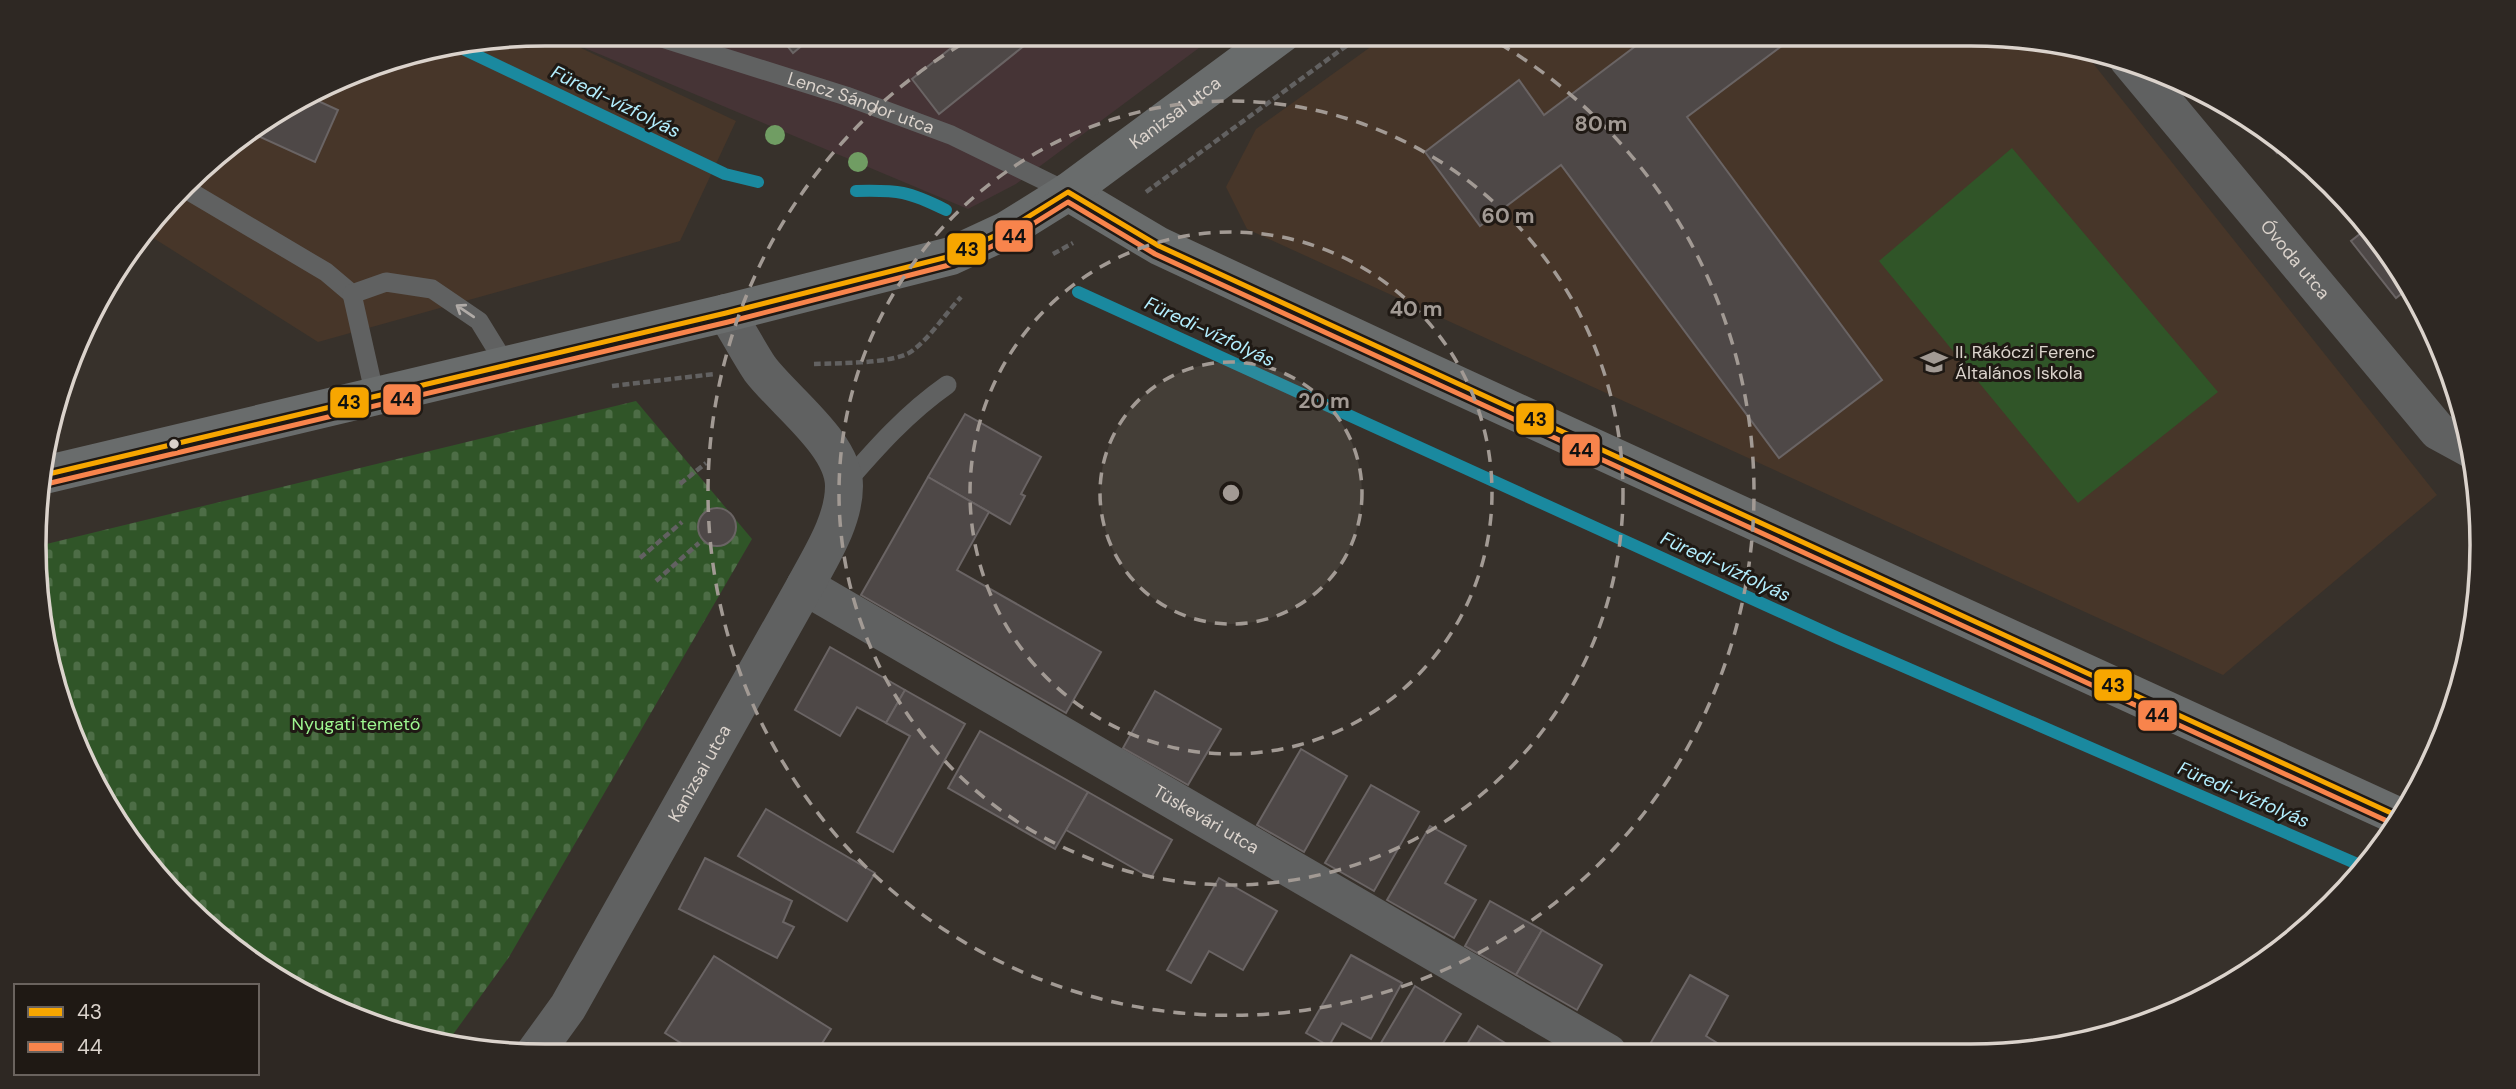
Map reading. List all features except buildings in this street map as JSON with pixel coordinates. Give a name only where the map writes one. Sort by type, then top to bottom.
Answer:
[{"type":"street","name":"Kanizsai utca","points":[[51,473],[726,313],[951,256],[1007,230],[1068,192],[1265,46]]},
{"type":"street","name":"Óvoda utca","points":[[2142,76],[2438,431],[2460,443]]},
{"type":"street","points":[[1068,192],[1159,246],[1233,281],[2392,813]]},
{"type":"street","points":[[726,313],[760,368],[827,444],[839,463],[844,485]]},
{"type":"street","name":"Kanizsai utca","points":[[541,1044],[568,1007],[805,586],[829,541],[840,510],[844,485]]},
{"type":"street","name":"Tüskevári utca","points":[[805,586],[1593,1044]]},
{"type":"lane","name":"Lencz Sándor utca","points":[[687,46],[846,96],[951,135],[1068,192]]},
{"type":"lane","points":[[192,192],[327,272],[352,294],[375,396]]},
{"type":"lane","points":[[352,294],[386,282],[432,289],[479,321],[506,365]]},
{"type":"lane","name":"Kanizsai utca","points":[[844,485],[889,434],[927,399],[947,385]]},
{"type":"path","points":[[680,484],[705,463]]},
{"type":"path","points":[[640,558],[682,522]]},
{"type":"path","points":[[656,581],[699,543]]},
{"type":"shaded area","points":[[577,46],[736,121],[680,241],[318,342],[152,237],[169,215],[215,169],[295,112],[354,83],[447,55],[512,47]]},
{"type":"shaded area","points":[[580,46],[1202,46],[1016,184],[968,209]]},
{"type":"shaded area","name":"II. Rákóczi Ferenc Általános Iskola","points":[[1372,46],[1972,46],[2037,50],[2091,60],[2437,495],[2223,675],[1247,229],[1226,187],[1256,129]]},
{"type":"green space","points":[[2012,148],[2218,392],[2078,503],[1879,261]]},
{"type":"green space","name":"Nyugati temető","points":[[636,401],[752,539],[509,957],[453,1035],[384,1017],[354,1006],[295,977],[215,920],[169,874],[112,794],[83,735],[55,642],[46,544]]},
{"type":"waterway","name":"Füredi-vízfolyás","points":[[469,52],[725,174],[758,182]]},
{"type":"waterway","name":"Füredi-vízfolyás","points":[[856,191],[903,193],[946,210]]},
{"type":"waterway","name":"Füredi-vízfolyás","points":[[1078,292],[1838,638],[2355,863]]},
{"type":"transit line","name":"43","points":[[51,473],[726,313],[951,256],[1007,230],[1068,192],[1159,246],[2392,813]]},
{"type":"transit line","name":"44","points":[[50,483],[728,322],[953,264],[1012,237],[1068,202],[1155,254],[2387,821]]},
{"type":"place","name":"II. Rákóczi Ferenc Általános Iskola","points":[[1934,362]]}]
